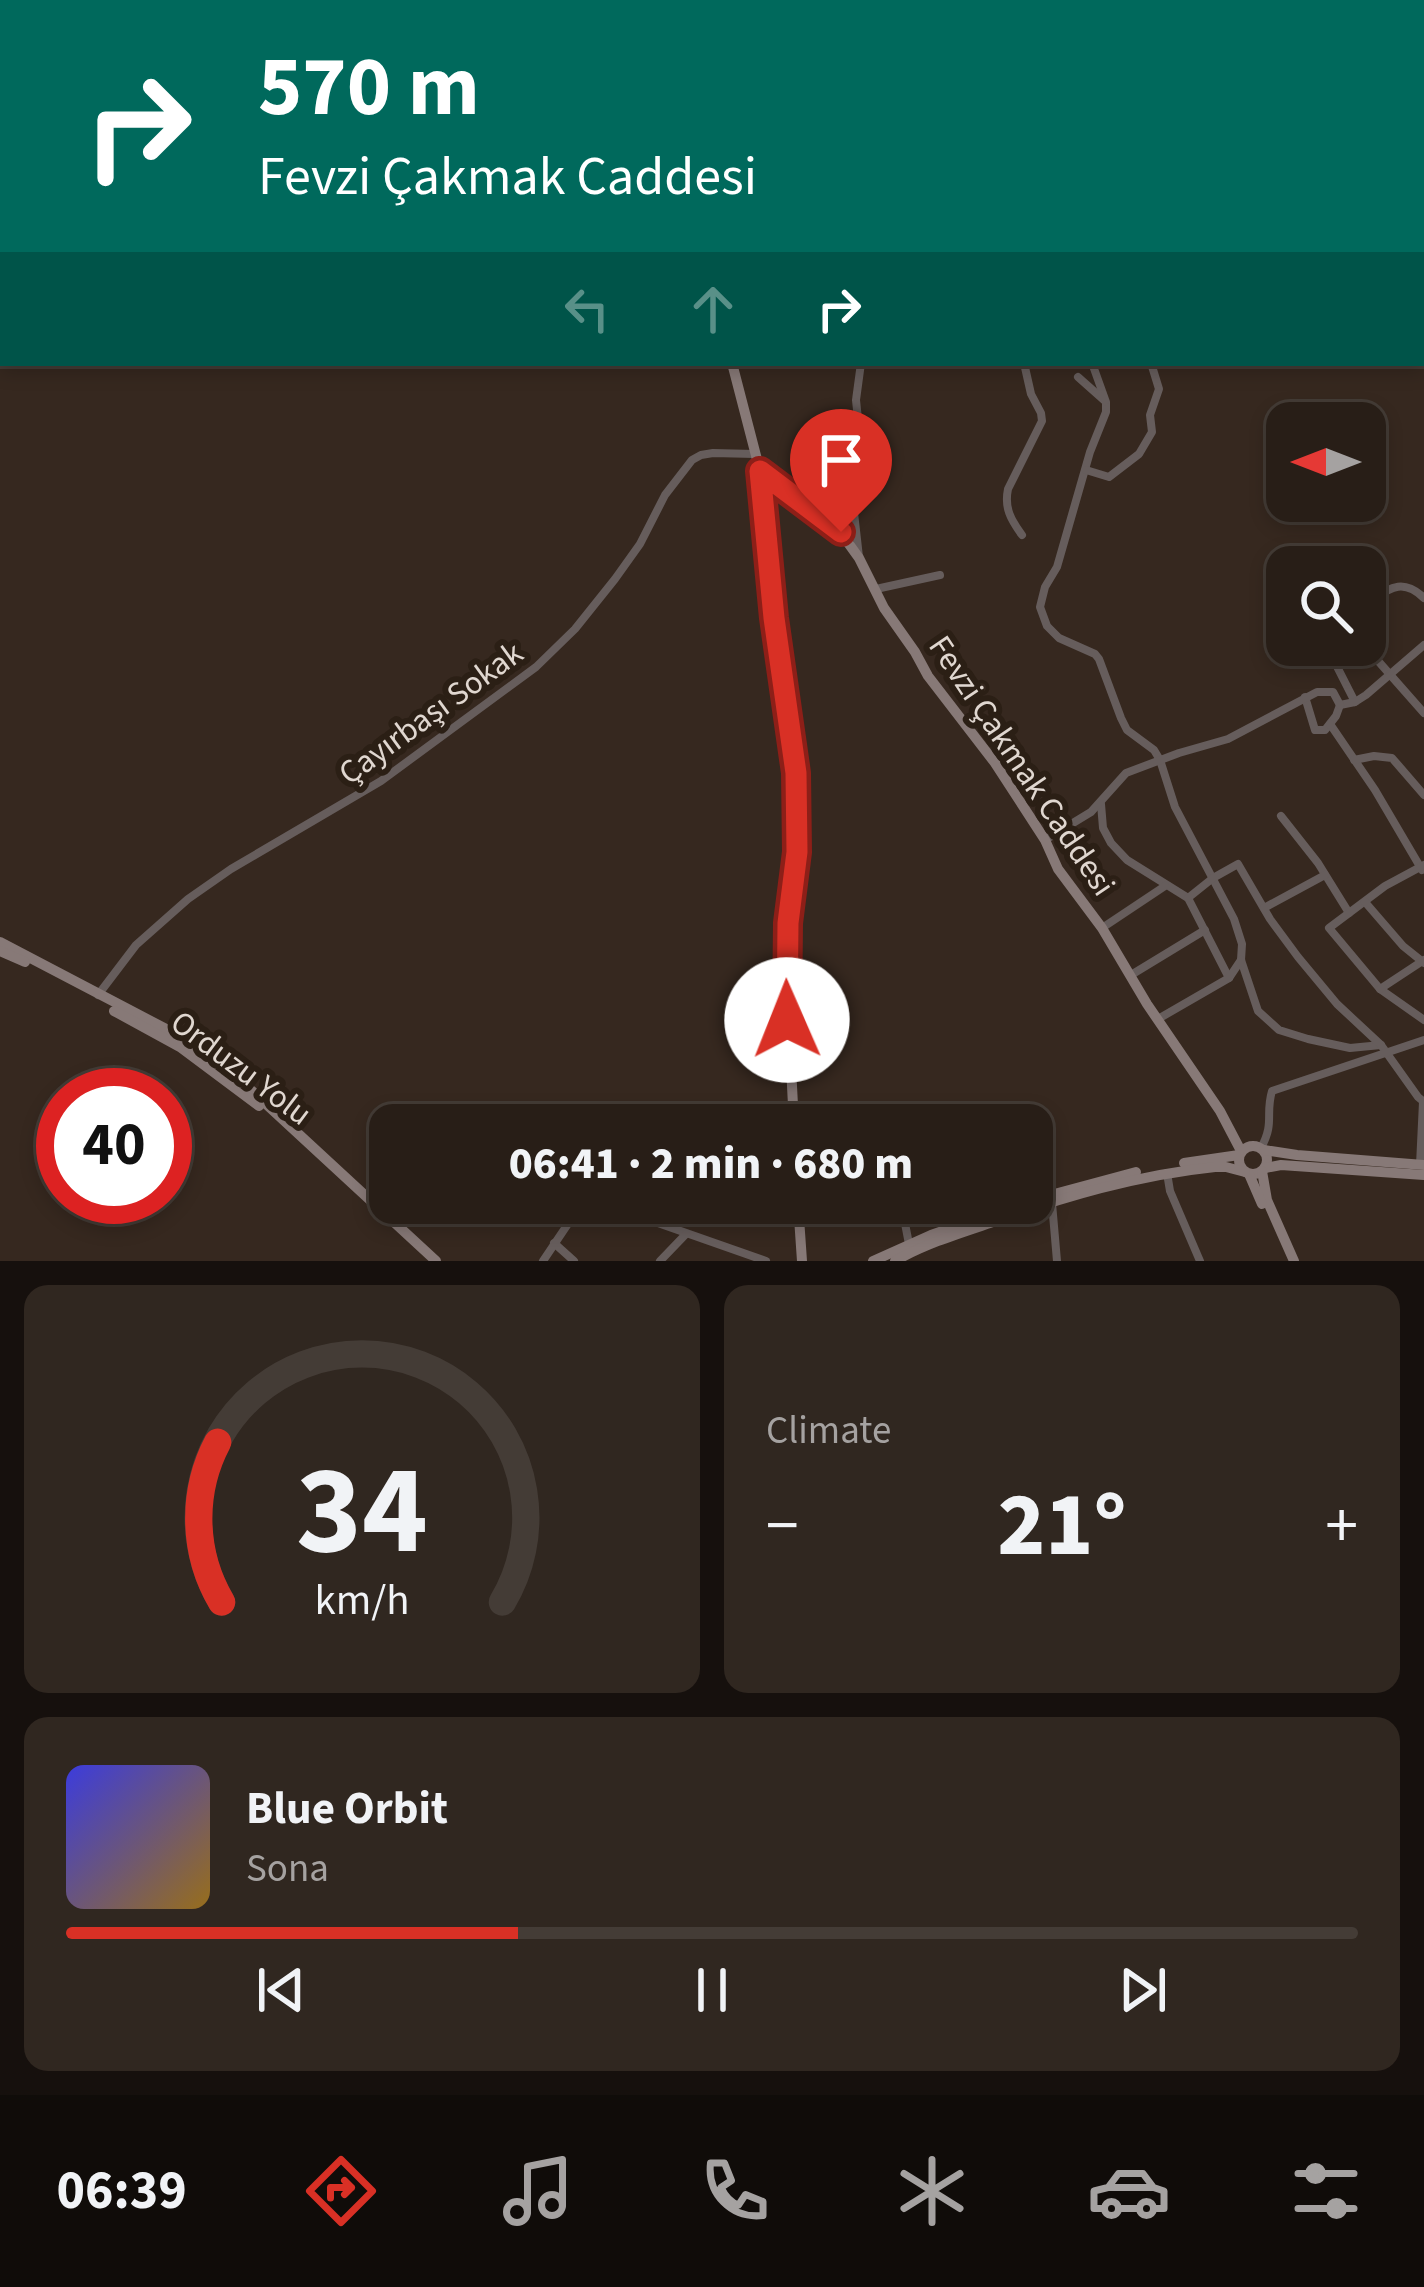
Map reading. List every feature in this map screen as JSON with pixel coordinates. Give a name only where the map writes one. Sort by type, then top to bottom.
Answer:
[{"type":"street","points":[[733,366],[760,471],[796,773],[797,852],[786,968],[793,1104]]},
{"type":"street","points":[[859,558],[853,504],[861,366]]},
{"type":"street","points":[[1022,536],[1006,500],[1042,421],[1025,366]]},
{"type":"street","points":[[1093,366],[1106,412],[1064,532],[1057,567],[1042,597],[1042,616],[1059,638],[1099,658],[1127,730],[1160,760],[1175,807],[1239,934],[1241,960],[1258,1011],[1279,1030],[1350,1048],[1384,1048]]},
{"type":"street","points":[[1086,470],[1115,475],[1149,441],[1151,407],[1159,389],[1152,366]]},
{"type":"street","points":[[1078,376],[1106,402]]},
{"type":"street","name":"Çayırbaşı Sokak","points":[[98,995],[136,945],[188,899],[381,781],[536,667],[575,629],[615,579],[665,495],[692,460],[706,454],[757,454]]},
{"type":"street","name":"Fevzi Çakmak Caddesi","points":[[760,471],[841,532],[928,676],[978,739],[1045,840],[1058,869],[1102,928],[1220,1111],[1252,1150]]},
{"type":"street","points":[[876,589],[940,575]]},
{"type":"street","points":[[1386,593],[1402,585],[1424,598]]},
{"type":"street","points":[[1340,705],[1355,702],[1390,677],[1424,645]]},
{"type":"street","points":[[1337,666],[1355,702]]},
{"type":"street","points":[[1381,666],[1424,713]]},
{"type":"street","points":[[1045,840],[1091,812],[1126,773],[1228,739],[1317,692],[1333,692],[1340,705]]},
{"type":"street","points":[[1306,697],[1312,728],[1320,731],[1330,724],[1340,705]]},
{"type":"street","points":[[1330,724],[1423,868],[1396,879],[1329,928],[1380,989],[1424,1020]]},
{"type":"street","points":[[1354,760],[1392,758],[1424,795]]},
{"type":"street","points":[[1101,802],[1103,829],[1111,842],[1127,860],[1188,898],[1228,978]]},
{"type":"street","points":[[1281,816],[1349,913]]},
{"type":"street","points":[[1188,898],[1238,865],[1336,1004],[1384,1048],[1424,1102],[1423,1168]]},
{"type":"street","points":[[1264,908],[1325,875]]},
{"type":"street","points":[[1102,928],[1166,886]]},
{"type":"street","points":[[1365,902],[1403,946],[1423,961],[1380,989]]},
{"type":"street","points":[[1131,975],[1205,930]]},
{"type":"street","points":[[0,942],[169,1030],[252,1091],[436,1261]]},
{"type":"street","name":"Orduzu Yolu","points":[[0,951],[195,1057],[286,1130],[426,1261]]},
{"type":"street","points":[[1158,1018],[1228,978],[1241,960]]},
{"type":"street","points":[[1290,1261],[1239,1164],[1270,1130],[1272,1090],[1384,1048],[1424,1040]]},
{"type":"street","points":[[1252,1150],[1268,1162],[1264,1170],[1267,1200],[1290,1261]]},
{"type":"street","points":[[1053,1196],[1121,1174],[1252,1150],[1423,1168]]},
{"type":"street","points":[[1053,1197],[1226,1166],[1247,1173],[1282,1165],[1423,1168]]},
{"type":"street","points":[[1167,1173],[1200,1261]]},
{"type":"street","points":[[1053,1218],[1057,1261]]},
{"type":"street","points":[[543,1261],[567,1224]]},
{"type":"street","points":[[660,1224],[748,1259],[766,1261]]},
{"type":"street","points":[[800,1224],[802,1261]]},
{"type":"street","points":[[905,1224],[909,1244]]},
{"type":"street","points":[[873,1261],[965,1224]]},
{"type":"street","points":[[895,1261],[981,1224]]},
{"type":"street","points":[[660,1261],[686,1234]]},
{"type":"street","points":[[554,1243],[574,1261]]},
{"type":"street","points":[[927,1245],[929,1261]]},
{"type":"route","points":[[787,1020],[788,923],[798,830],[796,773],[760,471],[841,532]]}]
